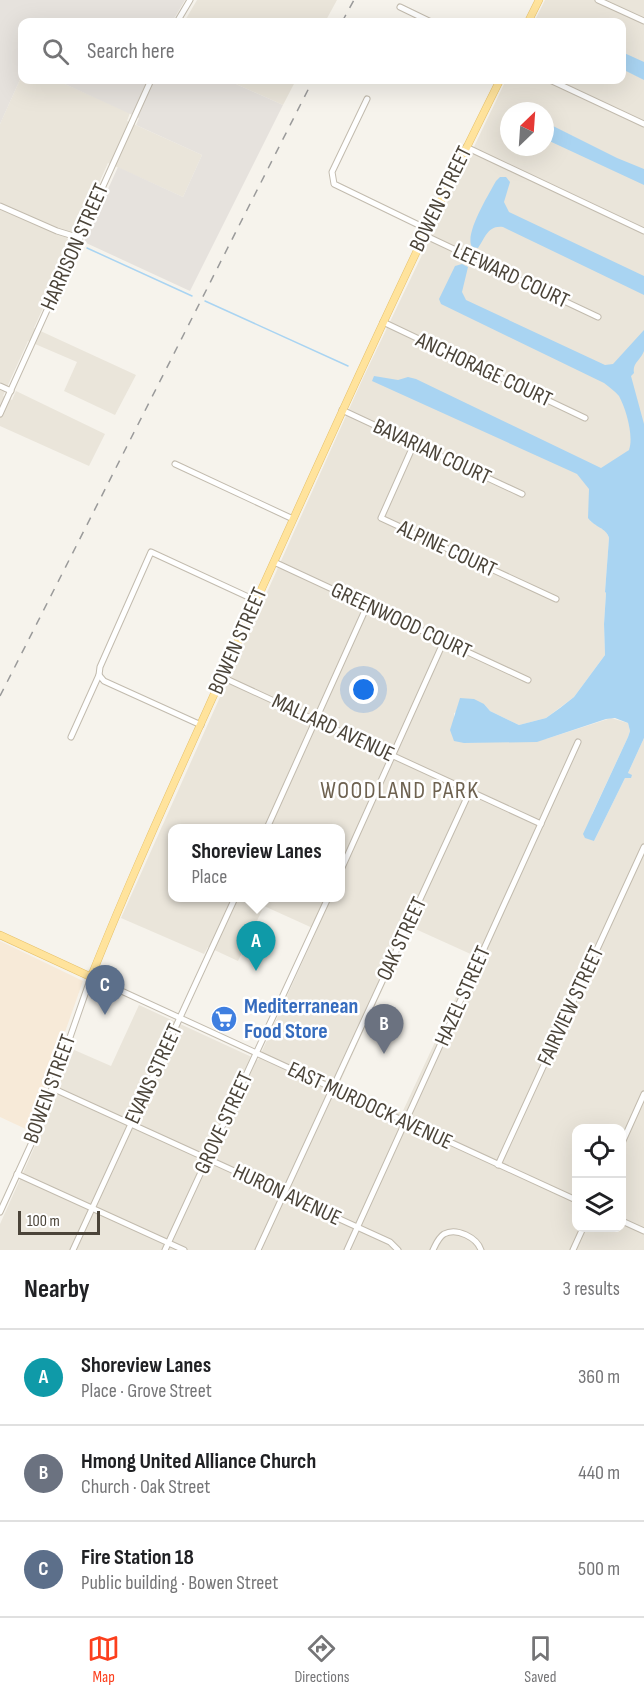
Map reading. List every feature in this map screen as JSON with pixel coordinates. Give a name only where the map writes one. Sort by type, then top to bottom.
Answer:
[{"type":"main road","points":[[530,18],[538,0]]},
{"type":"main road","name":"BOWEN STREET","points":[[91,977],[126,891],[342,410],[425,232],[498,84]]},
{"type":"main road","name":"EAST MURDOCK AVENUE","points":[[0,935],[91,977]]},
{"type":"street","points":[[179,18],[190,0]]},
{"type":"street","points":[[598,0],[644,21]]},
{"type":"street","points":[[400,7],[423,18]]},
{"type":"street","name":"HARRISON STREET","points":[[0,414],[149,84]]},
{"type":"street","points":[[559,84],[644,124]]},
{"type":"street","name":"LEEWARD COURT","points":[[367,99],[332,172],[332,180],[340,188],[598,317]]},
{"type":"street","points":[[466,147],[644,231]]},
{"type":"street","points":[[0,214],[2,207],[57,231],[80,238]]},
{"type":"street","name":"ANCHORAGE COURT","points":[[383,322],[585,418]]},
{"type":"street","points":[[0,386],[11,391]]},
{"type":"street","name":"BAVARIAN COURT","points":[[342,410],[522,494]]},
{"type":"street","name":"ALPINE COURT","points":[[414,444],[381,518],[556,599]]},
{"type":"street","points":[[175,464],[293,519]]},
{"type":"street","points":[[71,737],[151,552],[256,601]]},
{"type":"street","name":"GREENWOOD COURT","points":[[274,562],[528,680]]},
{"type":"street","points":[[269,824],[367,606]]},
{"type":"street","points":[[345,861],[444,641]]},
{"type":"street","points":[[99,675],[104,681],[201,725]]},
{"type":"street","name":"MALLARD AVENUE","points":[[222,677],[541,824]]},
{"type":"street","name":"HAZEL STREET","points":[[347,1250],[578,742]]},
{"type":"street","name":"OAK STREET","points":[[258,1250],[470,791]]},
{"type":"street","name":"FAIRVIEW STREET","points":[[498,1165],[644,846]]},
{"type":"street","name":"EVANS STREET","points":[[73,1250],[233,902]]},
{"type":"street","name":"GROVE STREET","points":[[165,1250],[326,902]]},
{"type":"street","name":"EAST MURDOCK AVENUE","points":[[91,977],[572,1198]]},
{"type":"street","name":"BOWEN STREET","points":[[0,1212],[38,1129],[91,977]]},
{"type":"street","name":"HURON AVENUE","points":[[52,1088],[390,1242],[398,1250]]},
{"type":"street","points":[[626,1132],[644,1094]]},
{"type":"street","points":[[18,1174],[184,1250]]},
{"type":"street","points":[[626,1223],[644,1231]]},
{"type":"street","points":[[433,1250],[440,1237],[453,1232],[473,1239],[479,1244],[481,1250]]},
{"type":"street","points":[[573,1250],[581,1232]]},
{"type":"shaded area","points":[[0,0],[185,0],[174,18],[18,18],[18,84],[0,124]]},
{"type":"shaded area","points":[[197,0],[337,0],[327,18],[186,18]]},
{"type":"shaded area","points":[[545,0],[644,0],[644,436],[627,452],[604,467],[589,488],[590,521],[606,531],[609,538],[605,592],[605,655],[574,697],[546,718],[519,725],[490,711],[484,704],[454,713],[454,716],[464,743],[546,739],[611,718],[628,723],[630,731],[628,737],[592,814],[594,841],[625,778],[631,778],[628,773],[644,738],[644,1250],[0,1250],[0,1224],[48,1117],[72,1049],[111,1066],[139,1005],[258,1060],[317,930],[264,906],[238,961],[208,947],[204,954],[121,918],[363,378],[504,84],[626,84],[626,18],[536,18]],"holes":[[[411,927],[475,956],[402,1113],[342,1087],[340,1082]]]},
{"type":"shaded area","points":[[18,84],[65,84],[130,113],[127,121],[202,155],[183,197],[108,163],[34,328],[136,375],[115,415],[64,391],[77,362],[28,341],[3,396],[12,400],[16,391],[105,434],[89,466],[0,426],[0,124]]},
{"type":"shaded area","points":[[65,84],[236,84],[283,105],[190,291],[84,242],[118,167],[183,197],[202,155],[136,125],[139,118]]},
{"type":"shaded area","points":[[236,84],[294,84],[283,105]]},
{"type":"shaded area","points":[[0,941],[83,981],[30,1131],[0,1117]]},
{"type":"water","points":[[626,54],[644,62],[644,80],[626,71]]},
{"type":"water","points":[[554,126],[644,169],[644,185],[554,143]]},
{"type":"water","points":[[500,177],[506,177],[510,182],[504,202],[509,212],[644,276],[644,295],[503,227],[493,228],[478,248],[472,247],[471,233],[478,214]]},
{"type":"water","points":[[462,264],[468,267],[462,292],[466,300],[605,365],[613,364],[644,330],[644,351],[635,364],[634,373],[631,376],[644,424],[644,738],[628,773],[632,775],[631,778],[625,778],[594,841],[585,838],[583,834],[628,737],[630,731],[628,723],[615,718],[606,719],[537,742],[464,743],[454,741],[450,730],[460,698],[474,699],[484,704],[490,711],[519,725],[546,718],[574,697],[605,655],[605,592],[609,538],[606,532],[588,518],[589,489],[577,474],[372,381],[374,376],[398,380],[408,377],[416,379],[601,468],[629,450],[631,437],[628,423],[619,396],[604,383],[441,304],[439,299],[455,266]]},
{"type":"waterway","points":[[87,248],[192,296]]},
{"type":"waterway","points":[[205,301],[348,366]]},
{"type":"railway","points":[[344,18],[354,0]]},
{"type":"railway","points":[[0,696],[311,84]]},
{"type":"place","name":"Shoreview Lanes","points":[[256,971]]},
{"type":"place","name":"Fire Station 18","points":[[105,1015]]},
{"type":"place","name":"Mediterranean Food Store","points":[[224,1019]]},
{"type":"place","name":"Hmong United Alliance Church","points":[[384,1054]]},
{"type":"district","name":"WOODLAND PARK","points":[[400,790]]}]
